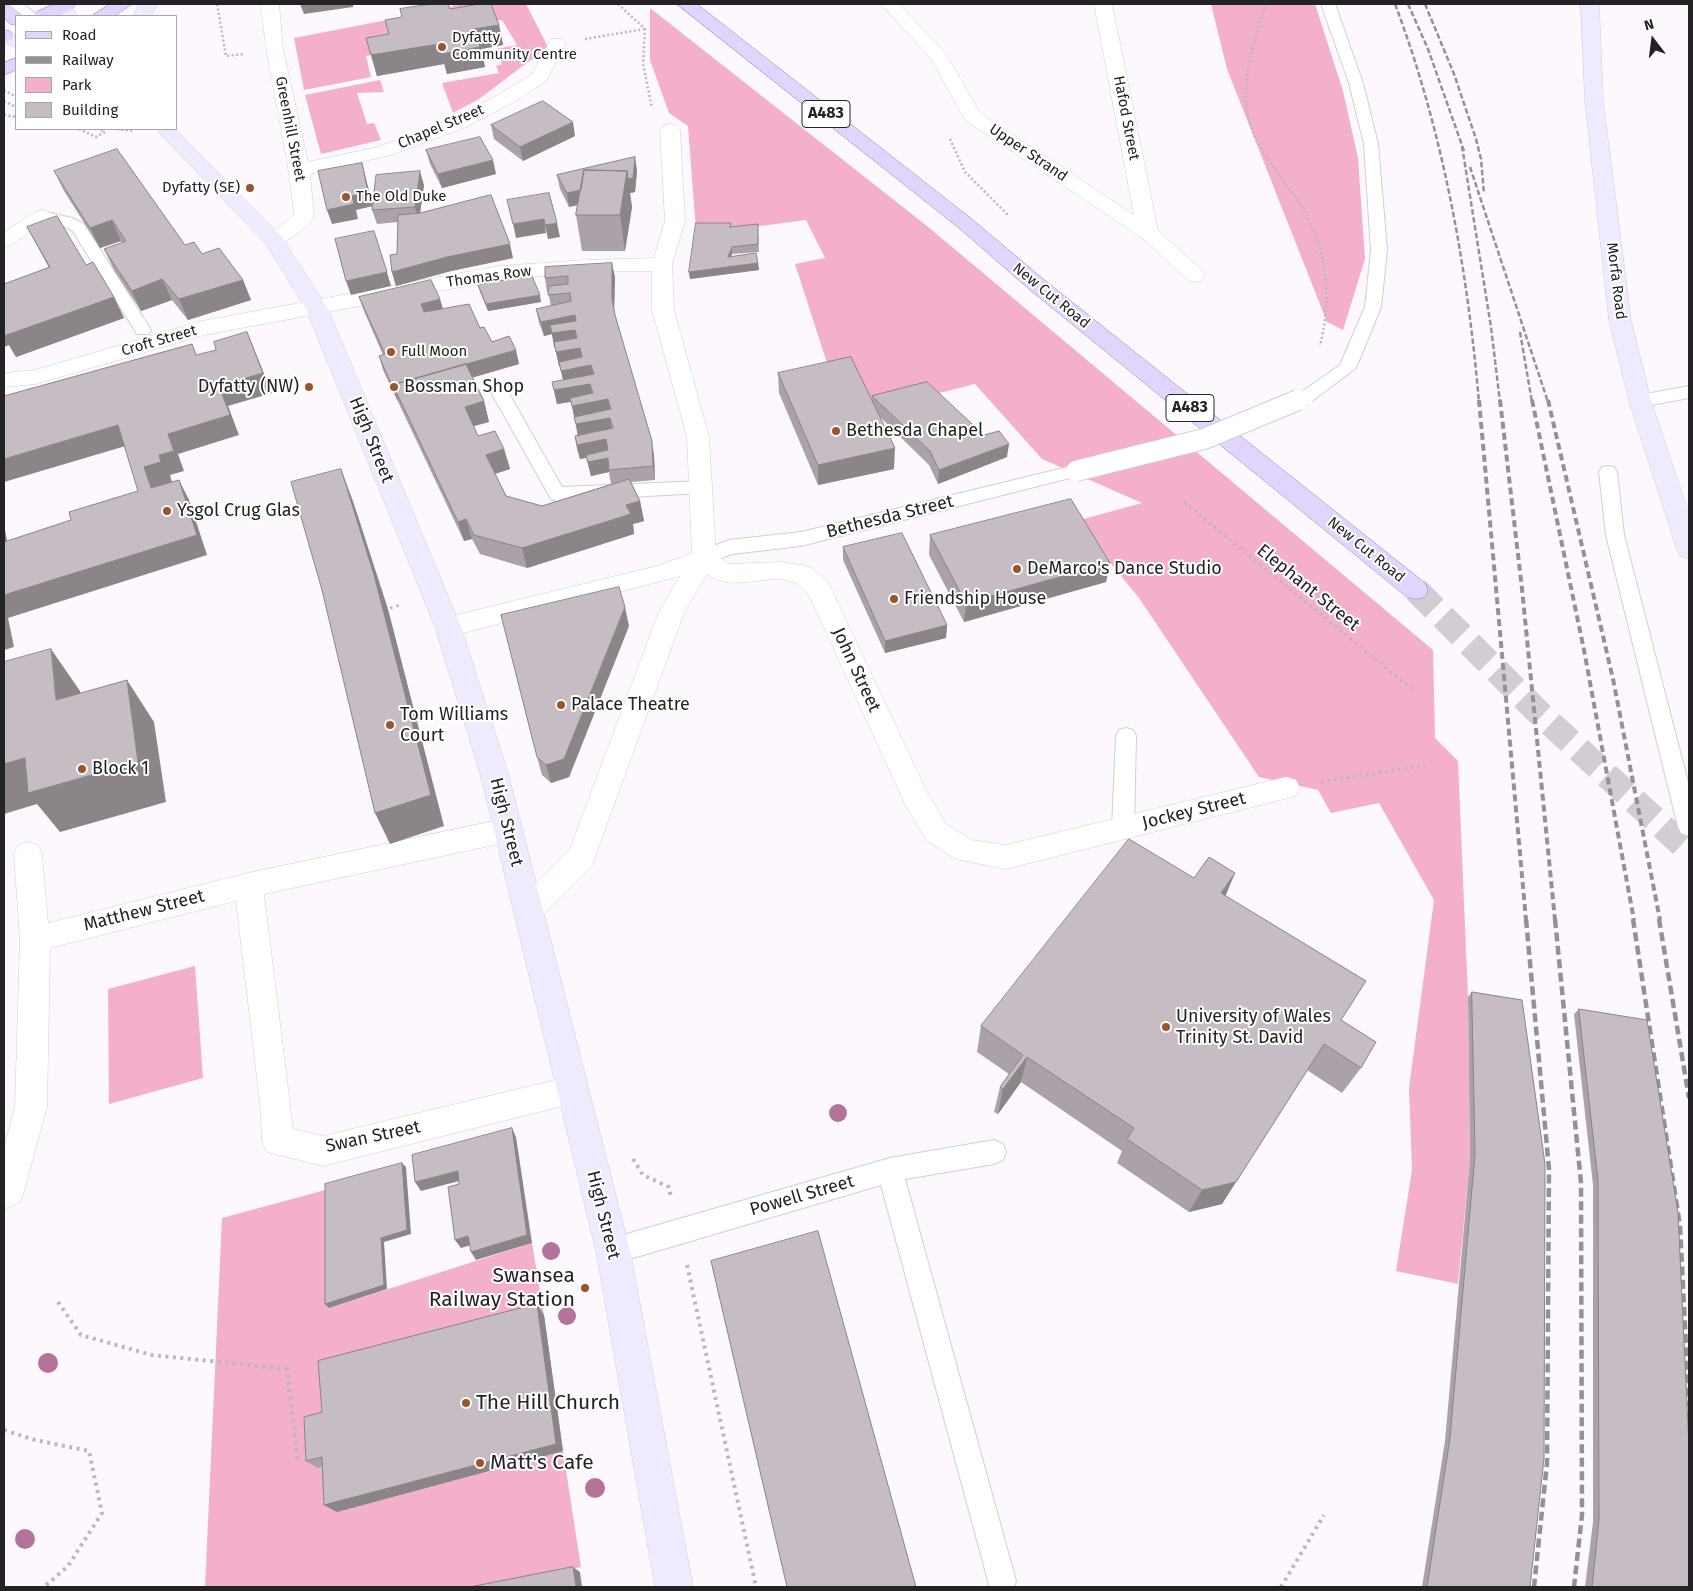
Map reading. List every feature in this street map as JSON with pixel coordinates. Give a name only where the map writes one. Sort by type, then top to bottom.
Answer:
[{"type":"main road","points":[[103,15],[123,4]]},
{"type":"main road","points":[[143,15],[150,4]]},
{"type":"main road","name":"New Cut Road","points":[[686,4],[966,224],[1036,284],[1416,590]]},
{"type":"main road","name":"Morfa Road","points":[[1590,4],[1594,101],[1620,320],[1640,401],[1689,550]]},
{"type":"main road","points":[[4,8],[15,19]]},
{"type":"main road","points":[[45,15],[64,8]]},
{"type":"main road","points":[[4,70],[15,64]]},
{"type":"main road","name":"High Street","points":[[166,130],[274,240],[317,308],[448,627],[494,772],[613,1251],[674,1587]]},
{"type":"street","name":"Greenhill Street","points":[[270,4],[274,49],[300,170],[304,217],[274,240]]},
{"type":"street","name":"Upper Strand","points":[[890,4],[940,58],[972,116],[1148,233],[1195,275]]},
{"type":"street","name":"Hafod Street","points":[[1103,4],[1148,233]]},
{"type":"street","name":"Chapel Street","points":[[300,170],[384,150],[457,124],[505,99],[540,77],[557,43]]},
{"type":"street","points":[[528,911],[582,856],[672,612],[704,558],[698,437],[663,310],[662,264],[674,222],[670,130]]},
{"type":"street","points":[[4,240],[42,216]]},
{"type":"street","name":"Thomas Row","points":[[317,308],[499,273],[586,266],[662,264]]},
{"type":"street","name":"Croft Street","points":[[4,380],[36,377],[202,328],[317,308]]},
{"type":"street","points":[[448,627],[661,574],[704,558]]},
{"type":"street","name":"John Street","points":[[704,558],[723,573],[780,571],[802,574],[819,589],[915,796],[936,832],[965,851]]},
{"type":"street","name":"Jockey Street","points":[[965,851],[1006,857],[1286,788]]},
{"type":"street","name":"Matthew Street","points":[[35,939],[248,885],[508,830]]},
{"type":"street","points":[[4,1193],[8,1190],[31,1107],[35,939],[28,854]]},
{"type":"street","name":"Swan Street","points":[[248,885],[276,1103],[278,1141],[323,1151],[572,1091]]},
{"type":"lane","points":[[15,4],[31,15]]},
{"type":"lane","name":"Bethesda Street","points":[[704,558],[729,547],[801,539],[1204,439],[1306,397],[1347,368],[1373,307],[1379,250],[1371,144],[1356,83],[1328,4]]},
{"type":"lane","points":[[42,216],[66,221],[78,227],[143,330]]},
{"type":"lane","points":[[1640,401],[1689,392]]},
{"type":"lane","points":[[500,394],[557,494],[701,487]]},
{"type":"lane","points":[[1608,472],[1616,535],[1689,827]]},
{"type":"lane","points":[[1123,829],[1126,736]]},
{"type":"lane","name":"Powell Street","points":[[613,1251],[890,1170],[994,1152]]},
{"type":"lane","points":[[890,1170],[1002,1581]]},
{"type":"path","points":[[217,4],[226,56],[274,49]]},
{"type":"path","points":[[618,4],[645,29]]},
{"type":"path","points":[[1265,4],[1245,92],[1247,115],[1255,139],[1270,164],[1309,218],[1321,248],[1329,284],[1327,322],[1306,397]]},
{"type":"path","points":[[557,43],[645,29]]},
{"type":"path","points":[[645,29],[643,64],[654,118],[670,130]]},
{"type":"path","points":[[4,90],[15,96]]},
{"type":"path","points":[[972,116],[943,124],[965,172],[1014,222]]},
{"type":"path","points":[[81,130],[96,137],[105,132],[101,130]]},
{"type":"path","name":"Elephant Street","points":[[1184,502],[1415,692]]},
{"type":"path","points":[[383,610],[434,595]]},
{"type":"path","points":[[1286,788],[1425,765]]},
{"type":"path","points":[[58,1302],[80,1335],[152,1355],[216,1360],[287,1369],[298,1461]]},
{"type":"path","points":[[4,1430],[35,1440],[89,1451],[102,1513],[68,1566],[44,1587]]},
{"type":"path","points":[[1281,1587],[1324,1516]]},
{"type":"green space","points":[[456,4],[526,4],[548,47],[479,99],[453,113],[442,83],[499,73],[496,66],[502,64],[496,49],[517,45],[502,20],[457,28],[388,52],[366,56],[371,77],[304,90],[294,38],[449,8]]},
{"type":"green space","points":[[1211,4],[1315,4],[1343,91],[1358,158],[1365,259],[1343,330],[1327,322],[1227,69]]},
{"type":"green space","points":[[650,8],[927,226],[1433,650],[1435,738],[1458,761],[1468,997],[1470,1159],[1458,1284],[1396,1271],[1412,1170],[1409,1088],[1434,900],[1379,803],[1331,813],[1318,790],[1259,777],[1139,598],[1076,521],[1142,503],[1042,459],[975,384],[872,410],[827,363],[795,264],[825,258],[806,220],[731,230],[696,230],[688,126],[669,113],[650,60]]},
{"type":"green space","points":[[380,80],[384,92],[357,93],[367,124],[374,123],[381,140],[321,154],[305,95]]},
{"type":"green space","points":[[195,966],[203,1078],[109,1104],[108,989]]},
{"type":"green space","points":[[329,1189],[329,1308],[532,1243],[544,1315],[318,1468],[334,1465],[337,1512],[563,1451],[581,1567],[474,1587],[205,1587],[222,1218]]},
{"type":"building","points":[[432,4],[448,4],[450,9],[491,4],[499,25],[474,29],[480,47],[442,54],[439,44],[371,55],[366,38],[389,34],[385,20],[402,17],[400,9]]},
{"type":"building","points":[[543,101],[573,122],[520,147],[491,125]]},
{"type":"building","points":[[480,137],[493,160],[438,174],[426,150]]},
{"type":"building","points":[[117,149],[185,245],[194,242],[202,254],[219,248],[243,280],[179,299],[162,279],[132,291],[104,249],[126,241],[112,220],[90,228],[54,171]]},
{"type":"building","points":[[635,157],[633,178],[628,179],[627,171],[584,170],[581,190],[567,193],[557,175]]},
{"type":"building","points":[[362,163],[368,192],[352,196],[354,204],[327,210],[318,171]]},
{"type":"building","points":[[584,170],[627,171],[620,215],[576,215]]},
{"type":"building","points":[[420,171],[415,207],[372,210],[376,175]]},
{"type":"building","points":[[549,193],[557,223],[545,225],[544,219],[513,224],[507,200]]},
{"type":"building","points":[[491,195],[510,244],[447,257],[392,272],[390,255],[397,254],[398,215],[420,213]]},
{"type":"building","points":[[57,216],[86,265],[93,262],[114,297],[4,336],[4,284],[50,267],[27,227]]},
{"type":"building","points":[[696,223],[731,223],[730,227],[758,224],[758,244],[732,247],[728,257],[756,253],[758,263],[689,272]]},
{"type":"building","points":[[374,231],[387,272],[346,281],[335,239]]},
{"type":"building","points":[[612,263],[612,298],[615,315],[652,441],[653,466],[609,470],[608,458],[588,462],[586,455],[608,450],[606,439],[577,445],[575,436],[613,428],[610,418],[576,424],[574,417],[611,409],[608,399],[572,406],[570,398],[593,393],[590,384],[554,390],[552,382],[594,374],[591,365],[561,371],[559,362],[582,357],[580,348],[556,352],[554,342],[577,338],[575,330],[552,333],[550,325],[576,321],[575,315],[541,322],[536,309],[571,301],[570,293],[548,295],[549,286],[568,284],[568,276],[545,278],[545,267]]},
{"type":"building","points":[[532,276],[540,295],[486,304],[478,285]]},
{"type":"building","points":[[431,280],[440,299],[421,304],[424,312],[469,304],[480,328],[484,327],[492,342],[509,336],[516,350],[392,386],[379,356],[385,354],[359,297]]},
{"type":"building","points":[[247,332],[263,373],[219,386],[230,415],[168,434],[174,451],[159,455],[161,462],[144,467],[151,488],[179,480],[197,535],[4,595],[4,542],[71,520],[69,512],[138,491],[118,425],[4,459],[4,396],[192,344],[196,355],[216,350],[214,342]]},
{"type":"building","name":"Bethesda Chapel","points":[[851,357],[895,448],[818,465],[778,373]]},
{"type":"building","points":[[466,364],[484,401],[465,407],[478,436],[495,431],[504,449],[486,455],[506,496],[542,506],[629,479],[640,501],[626,505],[631,514],[522,548],[474,535],[466,519],[458,522],[393,385]]},
{"type":"building","points":[[927,382],[984,435],[999,431],[1009,444],[939,470],[930,451],[872,396]]},
{"type":"building","points":[[341,469],[374,575],[431,795],[375,813],[322,590],[291,482]]},
{"type":"building","name":"DeMarco's Dance Studio","points":[[1071,499],[1110,563],[966,603],[930,535]]},
{"type":"building","name":"Friendship House","points":[[902,533],[947,625],[885,641],[843,547]]},
{"type":"building","name":"Palace Theatre","points":[[619,587],[625,607],[564,759],[546,765],[537,757],[501,615]]},
{"type":"building","points":[[51,649],[56,700],[127,680],[138,762],[28,793],[25,758],[4,764],[4,662]]},
{"type":"building","name":"University of Wales Trinity St. David","points":[[1129,839],[1194,878],[1209,857],[1235,873],[1221,893],[1366,981],[1341,1020],[1376,1042],[1361,1068],[1324,1044],[1236,1182],[1202,1190],[1127,1139],[1134,1128],[1027,1057],[1003,1089],[1000,1087],[1023,1055],[981,1026]]},
{"type":"building","points":[[1472,992],[1522,1000],[1545,1164],[1544,1458],[1530,1587],[1427,1587],[1450,1438],[1475,1154]]},
{"type":"building","points":[[1579,1009],[1647,1020],[1678,1213],[1689,1447],[1689,1587],[1592,1587],[1599,1520],[1598,1181]]},
{"type":"building","points":[[512,1128],[527,1235],[471,1252],[468,1236],[455,1240],[448,1187],[459,1184],[458,1171],[415,1182],[412,1155]]},
{"type":"building","points":[[402,1163],[407,1230],[381,1238],[384,1285],[325,1304],[325,1184]]},
{"type":"building","points":[[818,1231],[916,1587],[787,1587],[711,1261]]},
{"type":"building","points":[[537,1304],[556,1444],[324,1505],[322,1457],[306,1461],[304,1417],[322,1412],[318,1361]]},
{"type":"building","points":[[573,1567],[576,1587],[470,1587]]},
{"type":"tunnel","points":[[1416,590],[1537,711],[1689,851]]},
{"type":"railway","points":[[1395,4],[1412,52],[1440,150],[1468,300],[1479,402]]},
{"type":"railway","points":[[1408,4],[1428,49],[1464,151]]},
{"type":"railway","points":[[1425,4],[1454,74],[1476,139],[1481,159],[1484,194]]},
{"type":"railway","points":[[1462,146],[1491,327],[1500,402]]},
{"type":"railway","points":[[1470,167],[1548,402]]},
{"type":"railway","points":[[1520,332],[1532,402]]},
{"type":"railway","points":[[1479,400],[1526,920]]},
{"type":"railway","points":[[1500,400],[1522,589],[1555,920]]},
{"type":"railway","points":[[1532,400],[1584,650],[1634,920]]},
{"type":"railway","points":[[1548,400],[1613,679],[1660,920]]},
{"type":"railway","points":[[1526,919],[1549,1169],[1547,1463],[1534,1587]]},
{"type":"railway","points":[[1555,919],[1581,1183],[1582,1515],[1574,1587]]},
{"type":"railway","points":[[1633,919],[1680,1226],[1689,1406]]},
{"type":"railway","points":[[1659,919],[1689,1098]]},
{"type":"place","name":"Dyfatty Community Centre","points":[[442,47]]},
{"type":"place","name":"Dyfatty (SE)","points":[[250,188]]},
{"type":"place","name":"The Old Duke","points":[[346,197]]},
{"type":"place","name":"Full Moon","points":[[391,352]]},
{"type":"place","name":"Dyfatty (NW)","points":[[309,387]]},
{"type":"place","name":"Bossman Shop","points":[[394,387]]},
{"type":"place","name":"Bethesda Chapel","points":[[836,431]]},
{"type":"place","name":"Ysgol Crug Glas","points":[[167,511]]},
{"type":"place","name":"DeMarco's Dance Studio","points":[[1017,569]]},
{"type":"place","name":"Friendship House","points":[[894,599]]},
{"type":"place","name":"Palace Theatre","points":[[561,705]]},
{"type":"place","name":"Tom Williams Court","points":[[390,725]]},
{"type":"place","name":"Block 1","points":[[82,769]]},
{"type":"place","name":"University of Wales Trinity St. David","points":[[1166,1027]]},
{"type":"place","name":"Swansea Railway Station","points":[[585,1288]]},
{"type":"place","name":"The Hill Church","points":[[466,1403]]},
{"type":"place","name":"Matt's Cafe","points":[[480,1463]]}]
